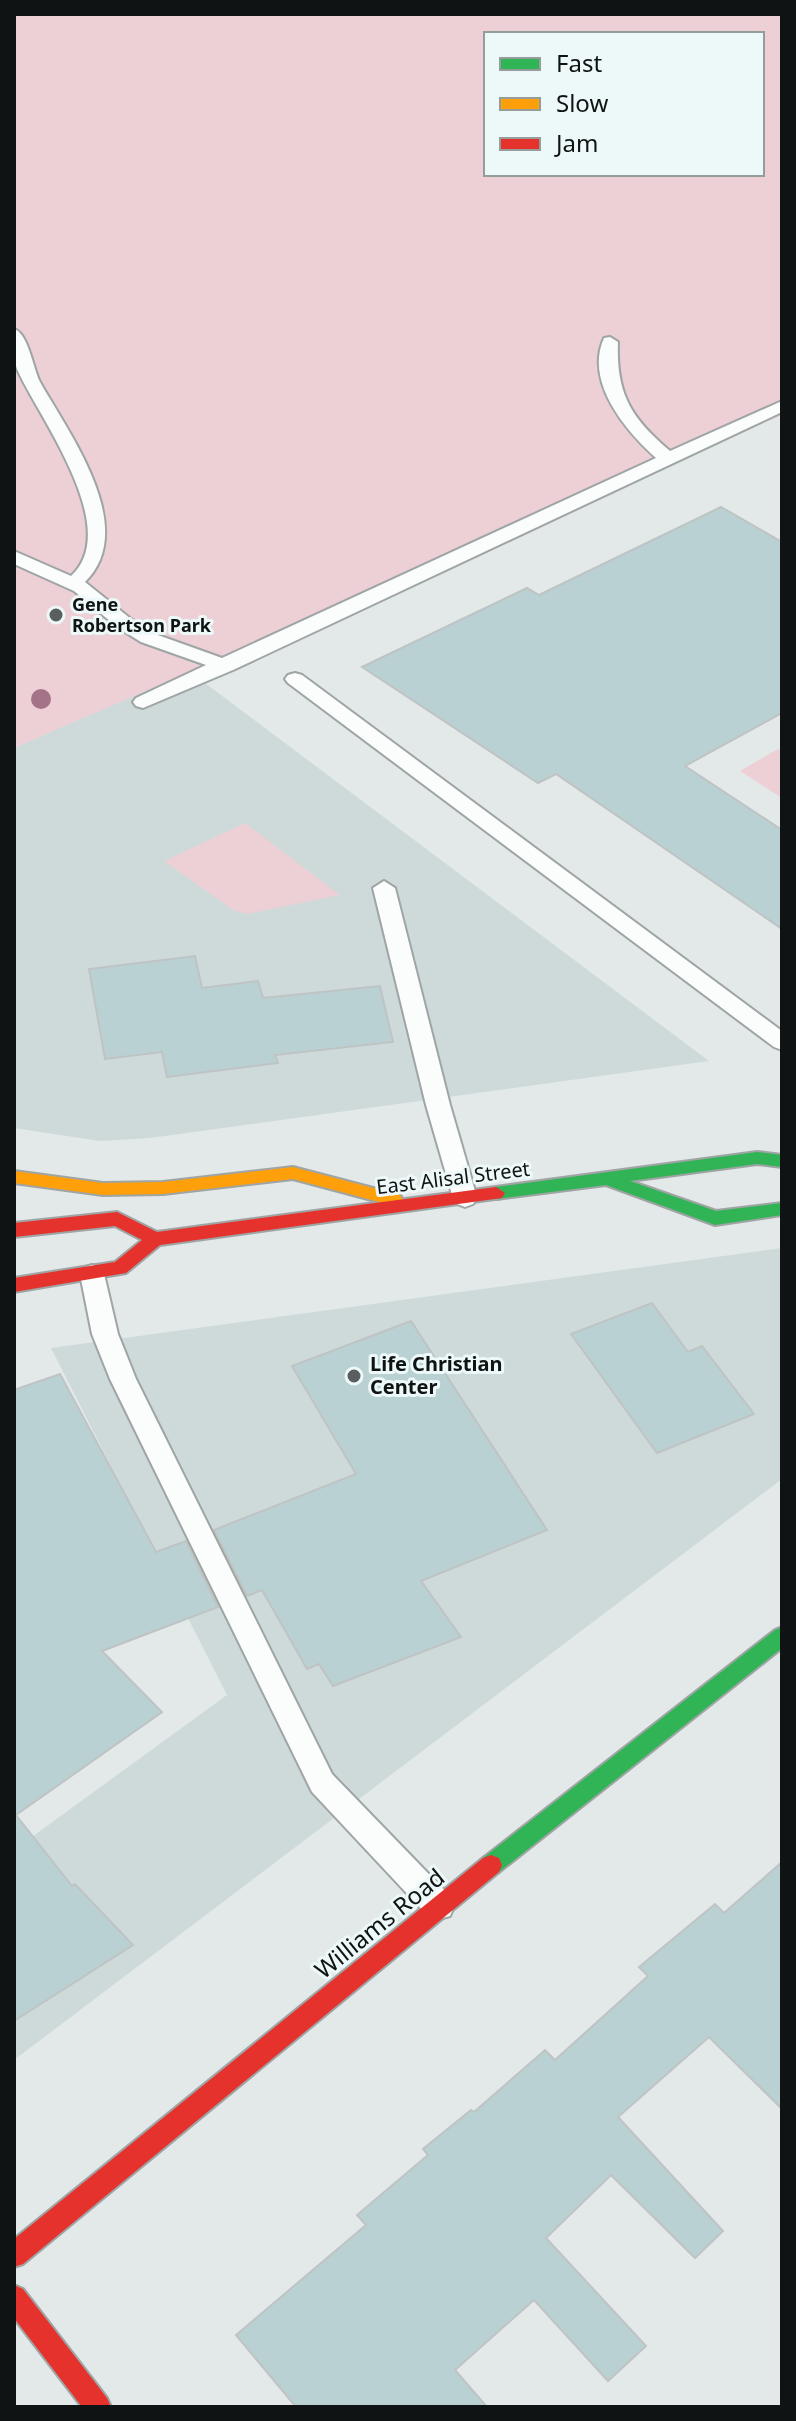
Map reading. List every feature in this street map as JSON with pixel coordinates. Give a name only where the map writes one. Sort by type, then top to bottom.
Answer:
[{"type":"main road","points":[[757,1158],[774,1140]]},
{"type":"main road","name":"East Alisal Street","points":[[155,1239],[757,1158],[782,1161]]},
{"type":"main road","points":[[14,1177],[103,1189],[163,1188],[293,1173],[411,1205]]},
{"type":"main road","points":[[607,1180],[715,1218],[782,1209]]},
{"type":"main road","points":[[14,1230],[117,1219],[155,1239],[120,1268],[14,1285]]},
{"type":"main road","name":"Williams Road","points":[[14,2255],[439,1906],[782,1636]]},
{"type":"main road","points":[[14,2298],[98,2407]]},
{"type":"lane","points":[[14,334],[29,377],[68,440],[86,477],[96,554],[86,574],[73,583]]},
{"type":"lane","points":[[610,342],[609,375],[615,397],[627,418],[669,460]]},
{"type":"lane","points":[[143,702],[782,406]]},
{"type":"lane","points":[[14,557],[91,594],[133,630],[164,645],[226,666]]},
{"type":"lane","points":[[295,679],[782,1042]]},
{"type":"lane","points":[[384,888],[438,1105],[465,1198]]},
{"type":"lane","points":[[92,1274],[105,1334],[123,1379],[322,1783],[439,1906]]},
{"type":"shaded area","points":[[14,14],[782,14],[782,415],[14,748]]},
{"type":"shaded area","points":[[189,671],[709,1061],[150,1138],[100,1141],[14,1128],[14,748]]},
{"type":"shaded area","points":[[778,749],[782,752],[782,798],[740,771]]},
{"type":"shaded area","points":[[245,823],[340,895],[247,914],[233,910],[164,861]]},
{"type":"shaded area","points":[[782,1248],[782,1479],[14,2060],[14,1850],[227,1695],[51,1348]]},
{"type":"building","points":[[721,507],[782,542],[782,713],[685,766],[782,830],[782,929],[556,774],[538,783],[362,667],[527,588],[539,595]]},
{"type":"building","points":[[195,956],[202,988],[258,981],[263,998],[380,986],[393,1042],[275,1055],[278,1063],[167,1077],[162,1052],[105,1059],[89,969]]},
{"type":"building","points":[[652,1303],[688,1352],[702,1346],[754,1414],[657,1453],[571,1334]]},
{"type":"building","points":[[411,1321],[547,1530],[421,1581],[461,1637],[333,1686],[319,1664],[307,1669],[262,1590],[247,1596],[214,1530],[356,1474],[292,1366]]},
{"type":"building","points":[[60,1374],[156,1552],[186,1541],[218,1607],[102,1651],[162,1712],[16,1815],[72,1886],[75,1884],[133,1945],[14,2021],[14,1390]]},
{"type":"building","points":[[782,1862],[782,2109],[709,2037],[618,2117],[723,2231],[695,2258],[611,2175],[546,2238],[646,2346],[608,2381],[534,2300],[455,2370],[487,2407],[296,2407],[236,2335],[366,2225],[357,2215],[428,2155],[423,2149],[471,2110],[474,2112],[545,2050],[555,2060],[648,1976],[639,1967],[715,1904],[724,1913]]},
{"type":"traffic: fast","points":[[496,1193],[757,1158],[782,1161]]},
{"type":"traffic: fast","points":[[613,1182],[715,1218],[782,1209]]},
{"type":"traffic: fast","points":[[491,1865],[782,1636]]},
{"type":"traffic: slow","points":[[14,1177],[103,1189],[163,1188],[293,1173],[394,1200]]},
{"type":"traffic: jam","points":[[14,1285],[120,1268],[155,1239],[496,1193]]},
{"type":"traffic: jam","points":[[14,1230],[117,1219],[155,1239]]},
{"type":"traffic: jam","points":[[14,2255],[491,1865]]},
{"type":"traffic: jam","points":[[14,2298],[98,2407]]},
{"type":"place","name":"Gene Robertson Park","points":[[56,615]]},
{"type":"place","name":"Life Christian Center","points":[[354,1376]]}]
